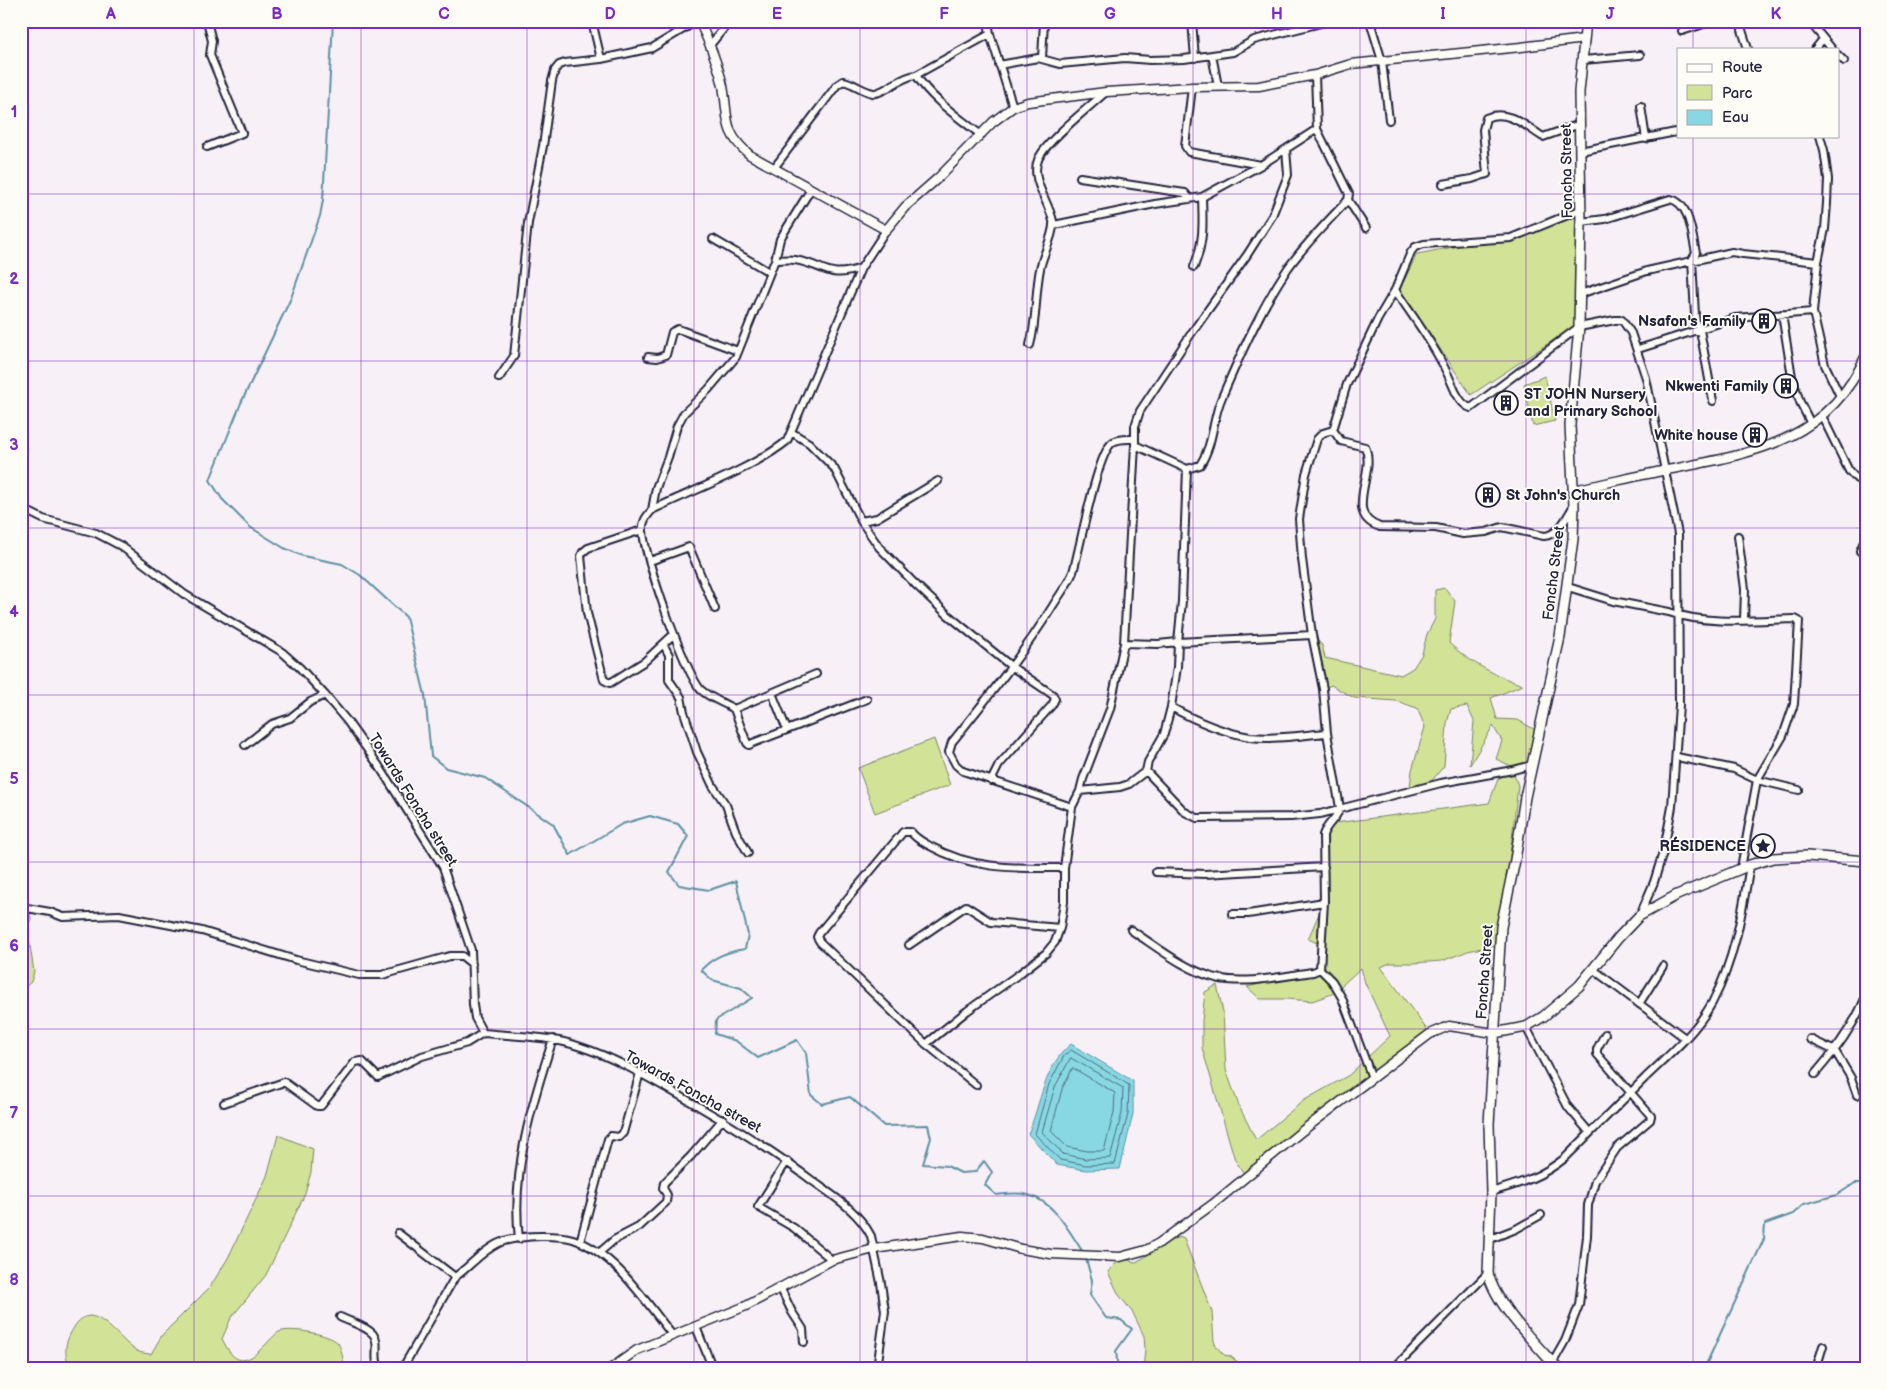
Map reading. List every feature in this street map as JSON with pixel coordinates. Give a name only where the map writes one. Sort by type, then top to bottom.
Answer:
[{"type":"main road","name":"Foncha Street","points":[[1488,1273],[1490,1240],[1489,1124],[1501,927],[1532,765],[1553,673],[1568,586],[1573,539],[1574,506],[1570,425],[1579,327],[1581,222],[1579,92],[1586,21]]},
{"type":"main road","points":[[1494,1033],[1526,1027],[1561,1003],[1594,970],[1619,937],[1639,916],[1677,895],[1746,866],[1773,858],[1790,856],[1866,861]]},
{"type":"main road","points":[[1488,1273],[1490,1284],[1502,1302],[1553,1367]]},
{"type":"street","points":[[207,21],[212,41],[210,55],[242,133],[207,147]]},
{"type":"street","points":[[592,21],[602,59]]},
{"type":"street","points":[[499,378],[514,356],[528,223],[555,70],[559,65],[602,59],[652,48],[698,21],[710,45],[723,86],[728,126],[733,138],[750,155],[886,230]]},
{"type":"street","points":[[710,45],[730,21]]},
{"type":"street","points":[[988,21],[999,65],[1013,107]]},
{"type":"street","points":[[1042,58],[1044,21]]},
{"type":"street","points":[[1192,21],[1195,58]]},
{"type":"street","points":[[999,65],[1042,58],[1060,64],[1125,58],[1175,60],[1195,58],[1233,52],[1254,40],[1312,23],[1329,21]]},
{"type":"street","points":[[1370,21],[1382,61],[1389,120]]},
{"type":"street","points":[[1682,31],[1713,21]]},
{"type":"street","points":[[1742,21],[1742,30],[1748,48]]},
{"type":"street","points":[[1809,21],[1831,48]]},
{"type":"street","points":[[774,168],[837,85],[843,81],[851,82],[873,93],[880,93],[908,76],[916,76],[990,34]]},
{"type":"street","points":[[868,699],[749,744],[746,743],[734,709],[700,689],[682,656],[650,561],[642,530],[644,519],[652,510],[775,451],[787,441],[861,268],[886,230],[905,207],[994,122],[1013,107],[1043,100],[1106,92],[1192,87],[1259,86],[1315,75],[1351,64],[1584,39]]},
{"type":"street","points":[[1816,48],[1823,39]]},
{"type":"street","points":[[1212,55],[1218,86]]},
{"type":"street","points":[[1583,60],[1640,55]]},
{"type":"street","points":[[1840,57],[1844,61]]},
{"type":"street","points":[[1072,807],[963,771],[956,765],[949,752],[952,742],[1012,667],[1044,621],[1072,575],[1081,534],[1105,452],[1114,441],[1119,439],[1135,442],[1187,469],[1200,465],[1212,438],[1217,409],[1238,362],[1272,295],[1308,242],[1348,200],[1349,194],[1317,129],[1315,75]]},
{"type":"street","points":[[916,76],[937,100],[981,135]]},
{"type":"street","points":[[1192,87],[1186,149],[1189,152],[1261,165]]},
{"type":"street","points":[[1030,345],[1035,328],[1040,269],[1054,225],[1038,178],[1036,168],[1038,158],[1046,147],[1106,92]]},
{"type":"street","points":[[1641,106],[1646,139]]},
{"type":"street","points":[[1443,184],[1472,179],[1487,174],[1482,130],[1485,120],[1490,116],[1516,119],[1543,137],[1580,124]]},
{"type":"street","points":[[1054,225],[1202,197],[1261,165],[1317,129]]},
{"type":"street","points":[[1580,151],[1676,132]]},
{"type":"street","points":[[1821,138],[1828,179],[1825,229],[1818,262],[1813,312],[1825,365],[1840,396]]},
{"type":"street","points":[[926,1044],[967,1011],[1046,953],[1055,942],[1060,928],[1064,902],[1064,868],[1072,807],[1080,791],[1110,709],[1124,643],[1135,426],[1140,411],[1272,216],[1288,175],[1286,149]]},
{"type":"street","points":[[1080,177],[1171,191],[1185,194],[1190,198]]},
{"type":"street","points":[[652,510],[656,488],[681,418],[736,357],[751,324],[775,260],[780,239],[812,189]]},
{"type":"street","points":[[1194,267],[1202,245],[1202,197]]},
{"type":"street","points":[[1581,222],[1605,219],[1670,199],[1677,200],[1686,213],[1696,253],[1692,260],[1696,323],[1700,330],[1713,401]]},
{"type":"street","points":[[1348,200],[1366,228]]},
{"type":"street","points":[[1333,430],[1350,377],[1415,247],[1424,244],[1511,238],[1580,210]]},
{"type":"street","points":[[713,238],[769,272]]},
{"type":"street","points":[[1580,294],[1634,274],[1732,252],[1818,262]]},
{"type":"street","points":[[775,260],[796,260],[830,272],[847,273],[861,268]]},
{"type":"street","points":[[1395,290],[1432,344],[1455,392],[1467,407],[1471,408],[1579,327],[1622,320],[1631,333],[1638,349],[1646,378],[1678,534],[1679,706],[1672,807],[1664,849],[1654,882],[1639,916]]},
{"type":"street","points":[[1638,349],[1735,318],[1813,312]]},
{"type":"street","points":[[1782,314],[1792,378],[1800,402],[1811,424]]},
{"type":"street","points":[[648,357],[657,358],[666,355],[672,332],[678,329],[738,351]]},
{"type":"street","points":[[1573,490],[1664,470],[1682,468],[1765,448],[1793,436],[1822,416],[1852,381],[1866,355]]},
{"type":"street","points":[[1861,366],[1866,375]]},
{"type":"street","points":[[1822,416],[1849,471],[1857,479],[1866,483]]},
{"type":"street","points":[[1333,430],[1341,441],[1365,448],[1368,458],[1361,510],[1372,525],[1380,527],[1436,528],[1463,534],[1486,532],[1502,527],[1550,536],[1559,529],[1574,506]]},
{"type":"street","points":[[1333,430],[1323,433],[1317,439],[1306,474],[1299,519],[1312,635],[1323,689],[1327,733],[1340,808],[1338,816],[1326,826],[1323,835],[1324,902],[1320,969],[1332,981],[1342,998],[1372,1078]]},
{"type":"street","points":[[791,432],[809,443],[834,468],[861,521],[879,547],[915,584],[948,616],[1012,667],[1053,695],[1055,699],[1052,705],[1000,764],[990,781]]},
{"type":"street","points":[[1080,791],[1120,787],[1129,784],[1146,771],[1148,762],[1164,734],[1177,667],[1182,601],[1187,469]]},
{"type":"street","points":[[861,521],[877,518],[938,481]]},
{"type":"street","name":"Towards Foncha street","points":[[21,505],[29,512],[43,518],[96,533],[121,546],[184,594],[282,652],[300,668],[325,696],[380,766],[443,867],[468,936],[471,950],[473,1005],[476,1018],[484,1033],[553,1039],[582,1047],[640,1073],[723,1119],[787,1161],[845,1205],[857,1217],[867,1228],[871,1236],[885,1311],[877,1369]]},
{"type":"street","points":[[642,530],[588,548],[583,552],[581,563],[587,613],[604,680],[610,683],[636,668],[664,645],[674,634]]},
{"type":"street","points":[[1738,536],[1745,589],[1744,620]]},
{"type":"street","points":[[1866,537],[1860,551],[1866,556]]},
{"type":"street","points":[[650,561],[686,546],[690,547],[715,609]]},
{"type":"street","points":[[1490,1192],[1534,1179],[1550,1170],[1565,1158],[1685,1038],[1711,1004],[1730,960],[1739,931],[1757,780],[1783,736],[1794,704],[1799,621],[1795,619],[1744,620],[1677,616],[1669,612],[1612,601],[1568,586]]},
{"type":"street","points":[[1124,643],[1158,644],[1312,635]]},
{"type":"street","points":[[664,645],[669,655],[669,680],[681,697],[697,752],[713,786],[726,805],[736,832],[748,853]]},
{"type":"street","points":[[734,709],[816,674]]},
{"type":"street","points":[[772,693],[787,730]]},
{"type":"street","points":[[245,745],[272,724],[290,718],[310,702],[325,696]]},
{"type":"street","points":[[1170,707],[1225,732],[1251,737],[1327,733]]},
{"type":"street","points":[[1676,757],[1734,769],[1757,780],[1799,790]]},
{"type":"street","points":[[1146,771],[1185,812],[1197,818],[1291,817],[1320,814],[1441,783],[1532,765]]},
{"type":"street","points":[[976,1085],[926,1044],[820,942],[818,938],[819,933],[903,832],[911,832],[915,837],[940,851],[983,866],[1064,868]]},
{"type":"street","points":[[1156,872],[1205,874],[1324,867]]},
{"type":"street","points":[[1232,914],[1254,913],[1324,902]]},
{"type":"street","points":[[909,945],[966,906],[990,922],[1060,928]]},
{"type":"street","points":[[21,907],[50,912],[63,917],[119,915],[193,929],[296,960],[359,975],[382,975],[450,956],[462,956],[472,964]]},
{"type":"street","points":[[1131,930],[1187,966],[1214,977],[1249,980],[1312,972],[1320,969]]},
{"type":"street","points":[[1639,1004],[1663,966]]},
{"type":"street","points":[[1594,970],[1685,1038]]},
{"type":"street","points":[[1814,1074],[1848,1034],[1863,1010],[1866,996]]},
{"type":"street","points":[[610,1369],[636,1350],[746,1306],[832,1260],[874,1249],[972,1236],[1042,1253],[1120,1257],[1133,1254],[1158,1243],[1213,1204],[1302,1130],[1414,1045],[1441,1028],[1449,1026],[1494,1033]]},
{"type":"street","points":[[1526,1027],[1568,1107],[1590,1133]]},
{"type":"street","points":[[224,1102],[284,1082],[317,1106],[321,1106],[355,1062],[362,1061],[378,1077],[422,1056],[467,1043],[484,1033]]},
{"type":"street","points":[[1553,1367],[1579,1305],[1587,1236],[1588,1205],[1595,1180],[1617,1148],[1650,1120],[1651,1116],[1597,1054],[1605,1034]]},
{"type":"street","points":[[519,1239],[517,1216],[524,1140],[538,1085],[553,1039]]},
{"type":"street","points":[[1810,1039],[1835,1051],[1851,1078],[1857,1095]]},
{"type":"street","points":[[580,1242],[608,1139],[611,1136],[619,1137],[623,1133],[640,1073]]},
{"type":"street","points":[[600,1252],[614,1240],[639,1227],[666,1202],[667,1195],[663,1186],[664,1183],[691,1156],[723,1119]]},
{"type":"street","points":[[787,1161],[758,1207],[794,1228],[832,1260]]},
{"type":"street","points":[[1490,1240],[1516,1229],[1541,1215]]},
{"type":"street","points":[[398,1233],[455,1278]]},
{"type":"street","points":[[402,1369],[455,1278],[497,1244],[534,1236],[560,1236],[580,1242],[600,1252],[639,1293],[674,1336]]},
{"type":"street","points":[[1396,1368],[1488,1273]]},
{"type":"street","points":[[780,1287],[792,1312],[803,1328],[804,1342]]},
{"type":"street","points":[[340,1317],[370,1331],[374,1335],[376,1341],[376,1361],[380,1369]]},
{"type":"street","points":[[696,1327],[713,1369]]},
{"type":"street","points":[[1816,1369],[1823,1346]]},
{"type":"green space","points":[[1578,212],[1576,325],[1471,395],[1400,289],[1417,254],[1522,234]]},
{"type":"green space","points":[[1545,376],[1555,421],[1533,426],[1524,384]]},
{"type":"green space","points":[[1445,588],[1455,601],[1449,643],[1466,657],[1484,668],[1523,685],[1491,698],[1497,719],[1518,720],[1539,732],[1532,765],[1518,769],[1496,759],[1502,741],[1493,726],[1470,765],[1474,721],[1467,706],[1451,709],[1447,723],[1444,766],[1429,784],[1410,787],[1412,770],[1425,727],[1417,708],[1396,701],[1354,698],[1331,685],[1323,689],[1315,638],[1322,645],[1325,658],[1401,675],[1413,668],[1422,654],[1427,634],[1435,619],[1435,590]]},
{"type":"green space","points":[[934,739],[950,785],[875,813],[858,768]]},
{"type":"green space","points":[[1513,770],[1518,786],[1500,944],[1468,951],[1442,961],[1390,963],[1381,967],[1430,1034],[1246,1177],[1235,1160],[1202,1048],[1205,992],[1217,985],[1223,1012],[1226,1070],[1239,1106],[1256,1140],[1303,1101],[1349,1075],[1390,1036],[1365,983],[1361,968],[1332,994],[1312,1001],[1260,999],[1247,987],[1317,971],[1322,945],[1308,939],[1324,902],[1328,829],[1335,823],[1489,803],[1498,779]]},
{"type":"green space","points":[[21,907],[29,909],[31,918],[29,939],[34,972],[31,982],[21,991]]},
{"type":"green space","points":[[278,1135],[313,1149],[311,1172],[305,1194],[266,1275],[231,1318],[222,1339],[232,1355],[238,1359],[245,1360],[279,1332],[291,1330],[319,1334],[338,1343],[345,1369],[70,1369],[66,1353],[68,1339],[81,1319],[89,1316],[97,1318],[106,1324],[139,1352],[151,1354],[162,1335],[210,1287],[228,1258],[267,1176]]},
{"type":"green space","points":[[1179,1237],[1184,1239],[1212,1312],[1216,1346],[1224,1355],[1230,1356],[1239,1363],[1243,1369],[1143,1369],[1144,1336],[1133,1313],[1119,1295],[1108,1272],[1118,1262],[1127,1259],[1134,1263],[1167,1242]]},
{"type":"water","points":[[1071,1044],[1133,1081],[1133,1114],[1120,1169],[1086,1170],[1057,1165],[1028,1134],[1049,1074],[1062,1053]]},
{"type":"waterway","points":[[333,21],[323,200],[320,216],[291,298],[241,403],[210,480],[222,499],[250,527],[284,548],[303,556],[342,564],[360,575],[406,617],[425,695],[431,756],[446,768],[485,778],[553,824],[570,855],[622,824],[650,816],[678,824],[688,836],[669,872],[679,885],[709,890],[736,881],[748,935],[745,949],[721,955],[701,970],[712,980],[741,988],[752,998],[716,1020],[715,1034],[736,1041],[758,1058],[797,1040],[806,1053],[811,1095],[822,1104],[850,1097],[884,1126],[928,1125],[931,1138],[923,1164],[947,1166],[961,1173],[975,1172],[984,1161],[992,1172],[985,1185],[996,1195],[1024,1194],[1046,1203],[1060,1218],[1083,1252]]},
{"type":"waterway","points":[[1704,1369],[1764,1239],[1765,1224],[1793,1214],[1804,1204],[1837,1195],[1855,1183],[1866,1183]]},
{"type":"waterway","points":[[1086,1259],[1092,1280],[1090,1295],[1106,1318],[1121,1320],[1132,1329],[1116,1351],[1118,1369]]},
{"type":"place","name":"Nsafon's Family","points":[[1764,321]]},
{"type":"place","name":"Nkwenti Family","points":[[1786,386]]},
{"type":"place","name":"ST JOHN Nursery and Primary School","points":[[1506,403]]},
{"type":"place","name":"White house","points":[[1755,435]]},
{"type":"place","name":"St John's Church","points":[[1488,495]]},
{"type":"place","name":"RÉSIDENCE","points":[[1763,846]]}]
